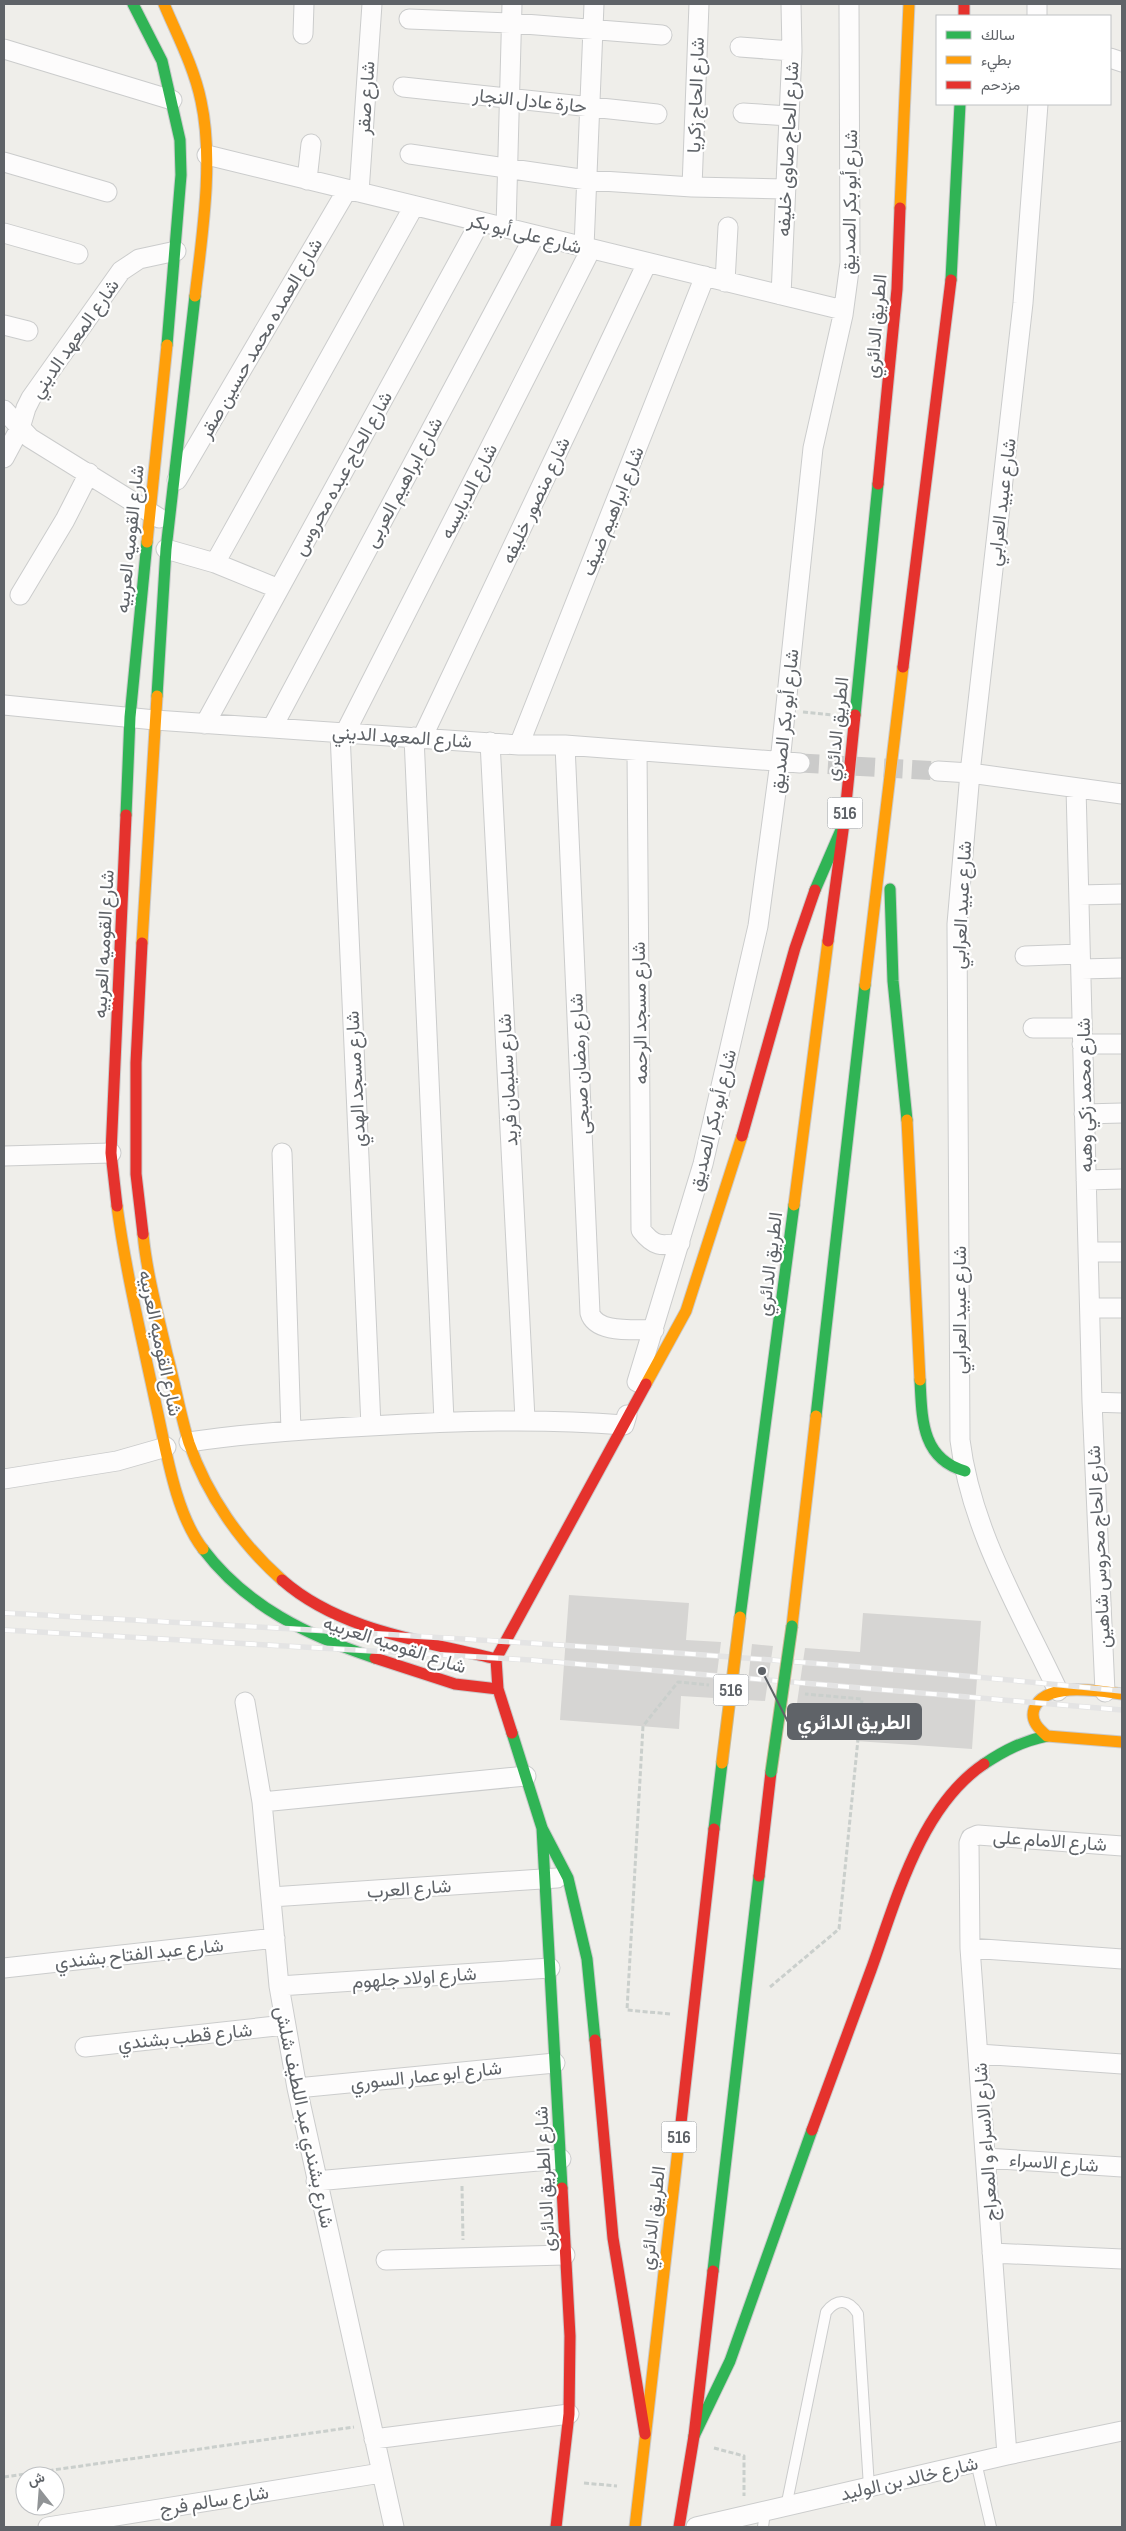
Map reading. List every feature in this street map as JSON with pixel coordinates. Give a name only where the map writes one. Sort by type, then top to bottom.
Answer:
[{"type":"main road","name":"شارع القوميه العربيه","points":[[132,4],[162,61],[180,140],[180,208],[130,717],[111,1153],[118,1216],[135,1309],[166,1447],[180,1499],[200,1545],[222,1574],[274,1616],[345,1649],[463,1686],[498,1689]]},
{"type":"main road","name":"شارع القوميه العربيه","points":[[164,4],[190,66],[201,101],[207,155],[198,270],[166,549],[136,1062],[136,1174],[144,1246],[155,1303],[189,1442],[213,1496],[234,1529],[259,1560],[289,1586],[322,1607],[358,1624],[496,1659]]},
{"type":"main road","name":"الطريق الدائري","points":[[635,2527],[644,2434],[722,1763],[844,823],[897,289],[909,4]]},
{"type":"main road","points":[[896,31],[906,66]]},
{"type":"main road","name":"516","points":[[679,2527],[693,2439],[771,1772],[792,1626],[886,801],[950,292],[960,105]]},
{"type":"main road","points":[[886,801],[893,981],[906,1104],[922,1418],[931,1447],[940,1460],[952,1469],[965,1471]]},
{"type":"main road","points":[[644,2434],[632,2369],[616,2257],[587,1959],[568,1878],[542,1828],[498,1689],[496,1659],[686,1311],[756,1092],[794,948],[844,823]]},
{"type":"main road","points":[[1046,1736],[1038,1729],[1034,1720],[1034,1709],[1043,1696],[1058,1690],[1114,1693]]},
{"type":"main road","points":[[693,2439],[730,2361],[746,2321],[811,2133],[913,1855],[942,1808],[969,1774],[1004,1750],[1024,1741],[1046,1736],[1122,1742]]},
{"type":"main road","name":"شارع الطريق الدائرى","points":[[542,1828],[570,2336],[569,2414],[556,2527]]},
{"type":"street","points":[[303,34],[304,4]]},
{"type":"street","name":"شارع صقر","points":[[353,191],[372,4]]},
{"type":"street","points":[[506,228],[512,4]]},
{"type":"street","points":[[587,248],[587,180],[594,4]]},
{"type":"street","name":"شارع الحاج زكريا","points":[[692,187],[699,4]]},
{"type":"street","name":"شارع الحاج صاوى خليفه","points":[[781,294],[792,51],[792,4]]},
{"type":"street","name":"شارع أبو بكر الصديق","points":[[624,1425],[703,1164],[758,926],[780,762],[813,448],[843,310],[850,263],[850,4]]},
{"type":"street","points":[[409,19],[512,23],[662,35]]},
{"type":"street","points":[[740,48],[792,51]]},
{"type":"street","points":[[4,49],[172,100]]},
{"type":"street","name":"حارة عادل النجار","points":[[403,86],[657,114]]},
{"type":"street","name":"شارع عبيد العرابي","points":[[1038,105],[1023,304],[970,773],[957,924],[960,1440],[965,1471],[982,1530],[1058,1690]]},
{"type":"street","points":[[743,113],[789,116]]},
{"type":"street","points":[[308,180],[311,144]]},
{"type":"street","points":[[410,154],[587,180],[692,187],[785,189]]},
{"type":"street","name":"شارع على أبو بكر","points":[[207,155],[843,310]]},
{"type":"street","points":[[4,162],[107,192]]},
{"type":"street","name":"شارع العمده محمد حسين صقر","points":[[173,487],[353,191]]},
{"type":"street","points":[[215,562],[414,206]]},
{"type":"street","name":"شارع الحاج عبده محروس","points":[[205,724],[480,222]]},
{"type":"street","points":[[725,282],[728,227]]},
{"type":"street","points":[[4,233],[78,254]]},
{"type":"street","name":"شارع ابراهيم العربى","points":[[272,728],[535,235]]},
{"type":"street","name":"شارع الدبايسه","points":[[342,733],[587,248]]},
{"type":"street","name":"شارع المعهد الديني","points":[[4,458],[20,428],[31,398],[121,271],[139,259],[176,251]]},
{"type":"street","name":"شارع منصور خليفه","points":[[418,737],[647,263]]},
{"type":"street","name":"شارع ابراهيم ضيف","points":[[519,745],[705,276]]},
{"type":"street","points":[[4,325],[28,332]]},
{"type":"street","points":[[4,410],[30,438],[169,524]]},
{"type":"street","points":[[20,596],[65,520],[89,473]]},
{"type":"street","points":[[166,549],[215,562],[279,589]]},
{"type":"street","name":"شارع المعهد الديني","points":[[4,705],[205,724],[519,745],[565,745],[800,764]]},
{"type":"street","name":"شارع مسجد الهدي","points":[[342,733],[371,1426]]},
{"type":"street","points":[[418,737],[444,1421]]},
{"type":"street","name":"شارع سليمان فريد","points":[[490,742],[524,1419]]},
{"type":"street","name":"شارع رمضان صبحى","points":[[565,745],[590,1313],[594,1322],[602,1327],[654,1330]]},
{"type":"street","name":"شارع مسجد الرحمه","points":[[637,751],[642,1230],[650,1241],[664,1245],[680,1243]]},
{"type":"street","points":[[938,771],[970,773],[1122,794]]},
{"type":"street","name":"شارع محمد زكي وهبه","points":[[1076,788],[1092,1402]]},
{"type":"street","points":[[1079,895],[1122,894]]},
{"type":"street","points":[[1025,956],[1122,968]]},
{"type":"street","points":[[1033,1028],[1122,1044]]},
{"type":"street","points":[[1084,1114],[1122,1113]]},
{"type":"street","points":[[4,1156],[111,1153]]},
{"type":"street","points":[[282,1154],[291,1431]]},
{"type":"street","points":[[1086,1180],[1122,1180]]},
{"type":"street","points":[[1088,1252],[1122,1252]]},
{"type":"street","points":[[1090,1308],[1122,1308]]},
{"type":"street","points":[[1092,1402],[1122,1403]]},
{"type":"street","name":"شارع الحاج محروس شاهين","points":[[1092,1402],[1114,1693]]},
{"type":"street","points":[[189,1442],[230,1436],[444,1421],[524,1419],[624,1425]]},
{"type":"street","points":[[4,1478],[116,1462],[166,1447]]},
{"type":"street","name":"شارع بشندي عبد اللطيف شلش","points":[[245,1702],[262,1802],[278,1986],[296,2088],[394,2527]]},
{"type":"street","points":[[262,1802],[526,1776]]},
{"type":"street","name":"شارع الامام على","points":[[978,1835],[1122,1846]]},
{"type":"street","name":"شارع الاسراء و المعراج","points":[[978,1835],[971,1838],[969,1843],[970,1948],[1007,2455]]},
{"type":"street","name":"شارع العرب","points":[[271,1897],[568,1878]]},
{"type":"street","name":"شارع عبد الفتاح بشندي","points":[[4,1968],[275,1938]]},
{"type":"street","points":[[970,1948],[1122,1960]]},
{"type":"street","name":"شارع اولاد جلهوم","points":[[278,1986],[550,1968]]},
{"type":"street","name":"شارع قطب بشندي","points":[[85,2047],[285,2024]]},
{"type":"street","points":[[979,2054],[1122,2064]]},
{"type":"street","name":"شارع ابو عمار السوري","points":[[296,2088],[555,2063]]},
{"type":"street","name":"شارع الاسراء","points":[[986,2158],[1122,2167]]},
{"type":"street","points":[[316,2181],[561,2159]]},
{"type":"street","points":[[992,2253],[1122,2260]]},
{"type":"street","points":[[386,2260],[565,2255]]},
{"type":"street","points":[[372,2432],[569,2414]]},
{"type":"street","name":"شارع خالد بن الوليد","points":[[696,2527],[743,2517],[764,2520],[786,2507],[976,2462],[1122,2431]]},
{"type":"street","name":"شارع سالم فرج","points":[[48,2527],[381,2473]]},
{"type":"lane","points":[[786,2507],[826,2312],[832,2304],[843,2301],[853,2305],[858,2314],[870,2487]]},
{"type":"lane","points":[[976,2462],[991,2527]]},
{"type":"path","points":[[801,712],[855,716]]},
{"type":"path","points":[[643,1726],[627,2010],[693,2016]]},
{"type":"path","points":[[744,2009],[839,1930],[856,1741]]},
{"type":"path","points":[[461,2167],[464,2258]]},
{"type":"path","points":[[4,2478],[372,2432]]},
{"type":"path","points":[[693,2439],[744,2456],[743,2517]]},
{"type":"path","points":[[576,2484],[594,2482],[639,2489]]},
{"type":"building","points":[[569,1595],[689,1603],[686,1640],[721,1642],[714,1698],[681,1696],[679,1729],[560,1720]]},
{"type":"building","points":[[863,1613],[981,1621],[972,1749],[856,1741],[858,1708],[797,1703],[805,1648],[860,1652]]},
{"type":"building","points":[[752,1644],[773,1646],[765,1701],[746,1700]]},
{"type":"tunnel","points":[[800,763],[938,771]]},
{"type":"railway","points":[[4,1613],[563,1645],[843,1666],[1122,1691]]},
{"type":"railway","points":[[4,1630],[531,1660],[1122,1710]]},
{"type":"traffic: fast","points":[[133,4],[162,61],[180,140],[181,175],[167,345]]},
{"type":"traffic: fast","points":[[951,280],[960,105]]},
{"type":"traffic: fast","points":[[157,696],[166,549],[195,296]]},
{"type":"traffic: fast","points":[[855,715],[878,484]]},
{"type":"traffic: fast","points":[[126,815],[130,717],[147,542]]},
{"type":"traffic: fast","points":[[815,890],[844,823]]},
{"type":"traffic: fast","points":[[890,889],[893,981],[907,1120]]},
{"type":"traffic: fast","points":[[816,1416],[865,985]]},
{"type":"traffic: fast","points":[[740,1617],[794,1205]]},
{"type":"traffic: fast","points":[[920,1380],[924,1422],[932,1447],[940,1457],[951,1465],[965,1471]]},
{"type":"traffic: fast","points":[[203,1549],[239,1587],[280,1617],[326,1640],[375,1658]]},
{"type":"traffic: fast","points":[[771,1772],[792,1626]]},
{"type":"traffic: fast","points":[[512,1733],[542,1828],[568,1878],[587,1959],[595,2040]]},
{"type":"traffic: fast","points":[[984,1764],[1014,1747],[1047,1736]]},
{"type":"traffic: fast","points":[[714,1829],[722,1763]]},
{"type":"traffic: fast","points":[[542,1828],[562,2188]]},
{"type":"traffic: fast","points":[[713,2271],[759,1876]]},
{"type":"traffic: fast","points":[[694,2436],[730,2361],[812,2130]]},
{"type":"traffic: slow","points":[[164,4],[194,76],[205,124],[207,173],[195,296]]},
{"type":"traffic: slow","points":[[900,208],[909,4]]},
{"type":"traffic: slow","points":[[147,542],[167,345]]},
{"type":"traffic: slow","points":[[865,985],[903,667]]},
{"type":"traffic: slow","points":[[142,943],[157,696]]},
{"type":"traffic: slow","points":[[794,1205],[828,941]]},
{"type":"traffic: slow","points":[[907,1120],[920,1380]]},
{"type":"traffic: slow","points":[[646,1384],[686,1311],[742,1136]]},
{"type":"traffic: slow","points":[[117,1206],[135,1306],[173,1480],[185,1518],[203,1549]]},
{"type":"traffic: slow","points":[[143,1234],[147,1264],[183,1421],[196,1462],[216,1500],[239,1535],[282,1580]]},
{"type":"traffic: slow","points":[[792,1626],[816,1416]]},
{"type":"traffic: slow","points":[[722,1763],[740,1617]]},
{"type":"traffic: slow","points":[[1122,1694],[1087,1690],[1061,1691],[1049,1694],[1040,1700],[1033,1713],[1034,1721],[1047,1736],[1122,1742]]},
{"type":"traffic: slow","points":[[635,2527],[681,2123]]},
{"type":"traffic: jam","points":[[964,4],[964,15]]},
{"type":"traffic: jam","points":[[878,484],[897,289],[900,208]]},
{"type":"traffic: jam","points":[[903,667],[951,280]]},
{"type":"traffic: jam","points":[[828,941],[844,823],[855,715]]},
{"type":"traffic: jam","points":[[117,1206],[111,1153],[126,815]]},
{"type":"traffic: jam","points":[[742,1136],[795,948],[815,890]]},
{"type":"traffic: jam","points":[[142,943],[136,1063],[136,1174],[143,1234]]},
{"type":"traffic: jam","points":[[512,1733],[498,1689],[496,1659],[646,1384]]},
{"type":"traffic: jam","points":[[282,1580],[305,1597],[356,1623],[412,1640],[496,1659]]},
{"type":"traffic: jam","points":[[375,1658],[455,1684],[498,1689]]},
{"type":"traffic: jam","points":[[812,2130],[913,1857],[943,1805],[962,1782],[984,1764]]},
{"type":"traffic: jam","points":[[759,1876],[771,1772]]},
{"type":"traffic: jam","points":[[681,2123],[714,1829]]},
{"type":"traffic: jam","points":[[595,2040],[613,2238],[645,2434]]},
{"type":"traffic: jam","points":[[556,2527],[569,2414],[570,2336],[562,2188]]},
{"type":"traffic: jam","points":[[679,2527],[694,2436],[713,2271]]},
{"type":"place","name":"الطريق الدائري","points":[[762,1671]]}]
